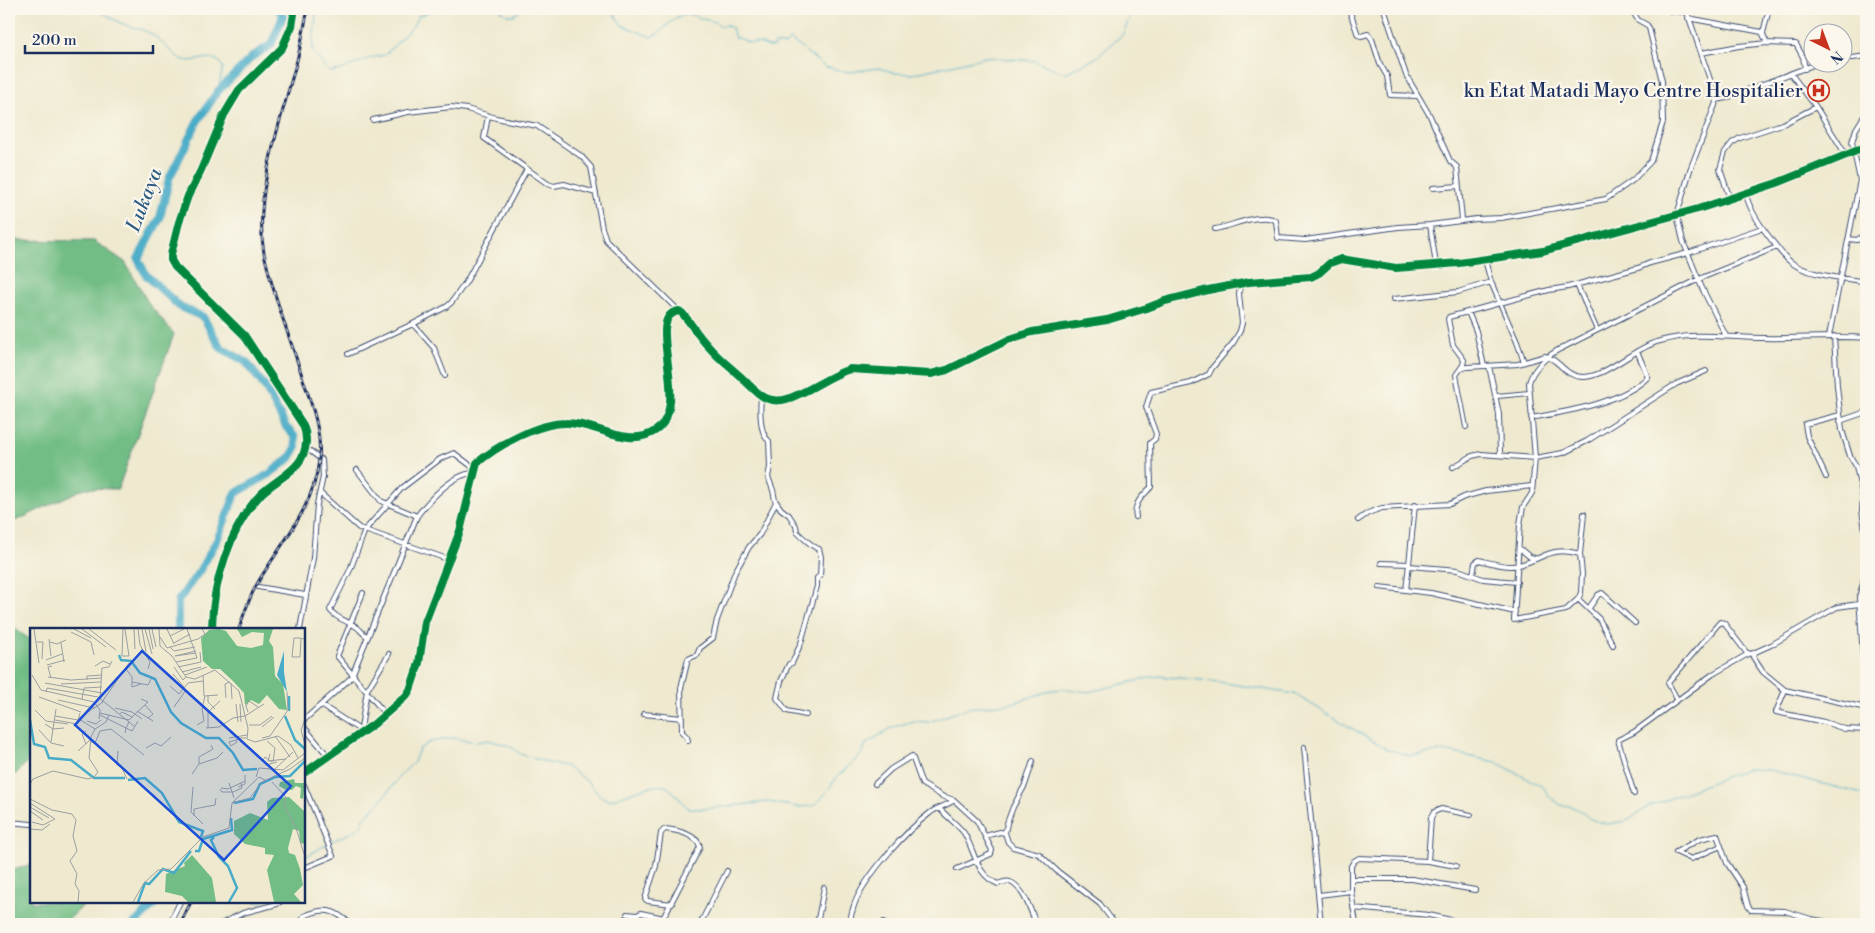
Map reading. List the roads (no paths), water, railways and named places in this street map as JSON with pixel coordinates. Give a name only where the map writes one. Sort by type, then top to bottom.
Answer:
[{"type":"street","points":[[212,628],[215,592],[236,529],[249,507],[298,464],[306,447],[306,436],[303,425],[247,339],[175,267],[171,260],[179,222],[188,196],[202,170],[224,115],[239,90],[282,48],[292,26],[294,14],[291,9]]},
{"type":"street","points":[[1349,9],[1358,35],[1368,34],[1372,39],[1380,64],[1387,76],[1390,95],[1418,96]]},
{"type":"street","points":[[1384,9],[1406,75],[1432,121],[1450,161],[1457,167],[1462,220]]},
{"type":"street","points":[[1215,229],[1249,219],[1272,218],[1276,221],[1278,238],[1306,240],[1398,226],[1508,218],[1606,199],[1633,180],[1648,166],[1663,122],[1662,81],[1649,28],[1647,24],[1638,20],[1631,9]]},
{"type":"street","points":[[1668,9],[1670,11],[1686,10],[1717,100],[1690,170],[1677,215],[1680,231],[1688,253],[1709,304],[1726,336]]},
{"type":"street","points":[[1767,43],[1764,33],[1769,9]]},
{"type":"street","points":[[1688,18],[1764,33]]},
{"type":"street","points":[[1701,53],[1742,45],[1767,43],[1796,44],[1802,55]]},
{"type":"street","points":[[1852,58],[1866,56]]},
{"type":"street","points":[[1717,100],[1802,70]]},
{"type":"street","points":[[1791,74],[1816,107],[1846,155]]},
{"type":"street","points":[[373,120],[408,112],[451,107],[537,126],[581,156],[592,168],[601,224],[606,240],[679,311]]},
{"type":"street","points":[[1730,199],[1720,169],[1726,152],[1732,143],[1740,138],[1785,123],[1816,107]]},
{"type":"street","points":[[1866,113],[1856,129],[1852,142],[1860,180],[1840,277],[1831,336],[1840,421],[1865,498],[1862,510],[1866,537]]},
{"type":"street","points":[[488,116],[484,138],[548,184],[554,186],[564,184],[596,193]]},
{"type":"street","points":[[348,354],[413,324],[451,302],[466,282],[527,169]]},
{"type":"street","points":[[1433,188],[1458,186]]},
{"type":"street","points":[[1746,194],[1749,206],[1762,228],[1788,259],[1802,269],[1866,282]]},
{"type":"street","points":[[1430,225],[1436,265]]},
{"type":"street","points":[[1466,427],[1456,375],[1462,368],[1464,360],[1453,345],[1448,319],[1450,316],[1578,285],[1688,253],[1762,228]]},
{"type":"street","points":[[1849,239],[1857,240],[1866,234]]},
{"type":"street","points":[[1584,514],[1580,554],[1582,593],[1569,609],[1557,613],[1514,620],[1522,512],[1525,503],[1531,497],[1535,458],[1529,393],[1530,378],[1557,350],[1699,280],[1777,247]]},
{"type":"street","points":[[1485,260],[1491,282],[1524,362]]},
{"type":"street","points":[[1394,300],[1458,292],[1491,282]]},
{"type":"street","points":[[1136,518],[1135,510],[1140,498],[1151,485],[1150,443],[1155,439],[1156,434],[1146,407],[1151,392],[1191,383],[1209,374],[1233,344],[1240,331],[1242,323],[1239,294],[1240,284]]},
{"type":"street","points":[[1578,285],[1597,330]]},
{"type":"street","points":[[1468,312],[1476,331],[1484,366]]},
{"type":"street","points":[[413,324],[432,346],[445,376]]},
{"type":"street","points":[[1462,368],[1518,364],[1540,357],[1550,357],[1569,373],[1586,377],[1601,372],[1649,344],[1668,339],[1692,336],[1765,338],[1831,336],[1866,338]]},
{"type":"street","points":[[1532,418],[1589,406],[1616,396],[1635,386],[1648,377],[1637,351]]},
{"type":"street","points":[[1489,366],[1497,396],[1500,454]]},
{"type":"street","points":[[1453,467],[1472,456],[1481,454],[1535,458],[1551,456],[1574,449],[1656,395],[1706,371]]},
{"type":"street","points":[[1497,396],[1529,393]]},
{"type":"street","points":[[761,397],[760,415],[766,439],[769,442],[770,468],[768,477],[774,490],[776,502],[781,509],[789,514],[796,526],[797,532],[805,537],[815,548],[819,549],[821,556],[820,576],[817,578],[817,586],[801,643],[782,679],[777,698],[787,711],[806,715]]},
{"type":"street","points":[[1840,421],[1866,412]]},
{"type":"street","points":[[1826,477],[1807,436],[1805,424],[1840,415]]},
{"type":"street","points":[[300,628],[314,558],[318,516],[317,504],[323,477],[322,460],[306,447]]},
{"type":"street","points":[[305,719],[353,674],[368,637],[405,544],[417,516],[430,499],[462,475],[474,470],[457,454],[452,453],[402,488],[366,530],[350,570],[330,611],[368,637]]},
{"type":"street","points":[[357,470],[379,500],[417,516]]},
{"type":"street","points":[[1358,520],[1368,513],[1382,508],[1450,504],[1486,491],[1532,486]]},
{"type":"street","points":[[320,493],[358,527],[450,560]]},
{"type":"street","points":[[688,742],[687,737],[682,732],[680,706],[681,688],[688,659],[698,654],[700,648],[713,638],[717,620],[735,572],[749,547],[762,532],[776,502]]},
{"type":"street","points":[[1406,590],[1415,505]]},
{"type":"street","points":[[1519,548],[1530,557],[1537,558]]},
{"type":"street","points":[[1473,574],[1475,563],[1479,560],[1505,565],[1518,565],[1561,550],[1580,554]]},
{"type":"street","points":[[1866,560],[1859,604],[1865,648],[1866,701]]},
{"type":"street","points":[[1381,562],[1409,564],[1412,567],[1458,570],[1483,579],[1517,582]]},
{"type":"street","points":[[1379,587],[1439,594],[1515,612]]},
{"type":"street","points":[[258,588],[306,595]]},
{"type":"street","points":[[1589,608],[1598,595],[1602,593],[1635,623]]},
{"type":"street","points":[[363,594],[337,655],[386,715]]},
{"type":"street","points":[[1578,598],[1598,619],[1613,645]]},
{"type":"street","points":[[1634,794],[1618,740],[1634,732],[1713,674],[1748,654],[1755,653],[1838,607],[1859,604]]},
{"type":"street","points":[[1678,699],[1668,683],[1720,622],[1724,623],[1748,654]]},
{"type":"street","points":[[1755,653],[1753,657],[1761,670],[1785,690],[1866,708]]},
{"type":"street","points":[[321,704],[360,733],[367,690],[389,654]]},
{"type":"street","points":[[1785,690],[1776,712],[1824,722],[1845,729],[1866,730]]},
{"type":"street","points":[[644,714],[682,718]]},
{"type":"street","points":[[305,728],[328,757]]},
{"type":"street","points":[[1304,747],[1322,924]]},
{"type":"street","points":[[875,784],[890,769],[912,756],[922,784],[942,796],[954,800],[977,821],[992,851],[991,854],[957,869]]},
{"type":"street","points":[[1033,761],[1025,785],[1010,815],[1005,833],[1008,842],[1013,847],[1039,854],[1056,871],[1097,901],[1115,924]]},
{"type":"street","points":[[305,788],[333,856],[305,868]]},
{"type":"street","points":[[850,924],[856,900],[865,884],[906,834],[930,812],[954,800]]},
{"type":"street","points":[[939,808],[962,830],[976,862],[984,874],[992,882],[998,884],[1011,882],[1028,902],[1036,924]]},
{"type":"street","points":[[1428,861],[1431,818],[1434,812],[1441,809],[1471,815]]},
{"type":"street","points":[[9,822],[30,824]]},
{"type":"street","points":[[660,924],[672,904],[700,847],[700,844],[681,831],[666,829],[662,832],[656,866],[646,899],[648,901],[672,904]]},
{"type":"street","points":[[985,836],[1000,832],[1005,833]]},
{"type":"street","points":[[1721,846],[1691,859],[1676,852],[1700,839],[1713,835],[1717,836],[1721,846],[1727,863],[1743,887],[1748,906],[1751,910],[1785,911],[1811,919],[1839,924]]},
{"type":"street","points":[[1356,924],[1351,891],[1351,866],[1359,858],[1428,861],[1456,866]]},
{"type":"street","points":[[700,924],[727,871]]},
{"type":"street","points":[[1351,879],[1412,879],[1475,890]]},
{"type":"street","points":[[817,924],[824,888]]},
{"type":"street","points":[[1319,895],[1351,891]]},
{"type":"street","points":[[169,924],[180,903]]},
{"type":"street","points":[[221,924],[243,913],[278,903]]},
{"type":"street","points":[[1353,908],[1429,916],[1468,924]]},
{"type":"street","points":[[300,924],[304,916],[321,910],[336,913],[350,924]]},
{"type":"street","points":[[627,914],[637,915],[641,913],[664,918]]},
{"type":"waterway","points":[[97,9],[128,26],[150,33],[184,60],[215,59],[223,67],[218,91]]},
{"type":"waterway","name":"Lukaya","points":[[178,628],[178,601],[200,570],[217,540],[236,493],[268,475],[290,458],[296,448],[295,437],[286,427],[265,387],[246,362],[221,348],[203,317],[180,307],[146,275],[138,259],[160,218],[169,179],[197,122],[218,91],[253,56],[271,45],[283,16],[278,9]]},
{"type":"waterway","points":[[310,12],[316,14],[312,51],[330,72],[341,70],[370,58],[385,55],[413,26],[418,16],[434,10],[445,11],[449,9]]},
{"type":"waterway","points":[[500,9],[506,15],[514,15],[522,9]]},
{"type":"waterway","points":[[610,9],[622,25],[651,37],[678,16],[689,14],[715,22],[721,26],[726,25],[732,28],[735,38],[747,42],[774,47],[775,44],[785,45],[790,39],[825,67],[849,72],[879,68],[895,73],[912,74],[986,57],[1035,61],[1065,73],[1096,58],[1123,34],[1133,9]]},
{"type":"waterway","points":[[330,842],[361,826],[364,818],[414,762],[419,749],[430,742],[453,738],[477,742],[488,740],[510,746],[520,754],[566,766],[587,781],[600,796],[609,800],[648,787],[664,786],[672,790],[688,808],[702,809],[768,802],[797,807],[813,806],[822,798],[837,777],[862,754],[866,744],[891,728],[913,721],[929,722],[968,708],[1013,703],[1052,690],[1068,689],[1088,692],[1158,676],[1212,681],[1294,694],[1387,749],[1410,756],[1444,751],[1496,762],[1543,787],[1551,798],[1561,805],[1570,806],[1581,811],[1590,819],[1607,824],[1627,821],[1648,807],[1746,769],[1770,770],[1866,795]]},
{"type":"waterway","points":[[305,857],[327,844]]},
{"type":"waterway","name":"Lukaya","points":[[134,924],[156,903]]},
{"type":"tunnel","points":[[305,772],[374,724],[406,696],[410,690],[419,663],[425,622],[460,531],[477,463],[507,442],[531,431],[555,424],[577,424],[622,436],[634,437],[645,436],[655,431],[666,419],[670,402],[665,328],[669,316],[679,311],[712,350],[757,392],[773,400],[787,399],[850,369],[931,374],[947,370],[1010,339],[1032,332],[1107,320],[1165,301],[1208,290],[1249,282],[1311,277],[1319,273],[1330,263],[1341,259],[1396,268],[1459,263],[1543,251],[1698,209],[1777,183],[1866,147]]},
{"type":"railway","points":[[239,628],[254,589],[304,510],[311,494],[319,460],[320,450],[316,419],[272,285],[264,253],[262,231],[265,182],[276,133],[298,57],[308,9]]},
{"type":"railway","points":[[180,924],[190,903]]},
{"type":"place","name":"kn Etat Matadi Mayo Centre Hospitalier","points":[[1819,91]]}]
